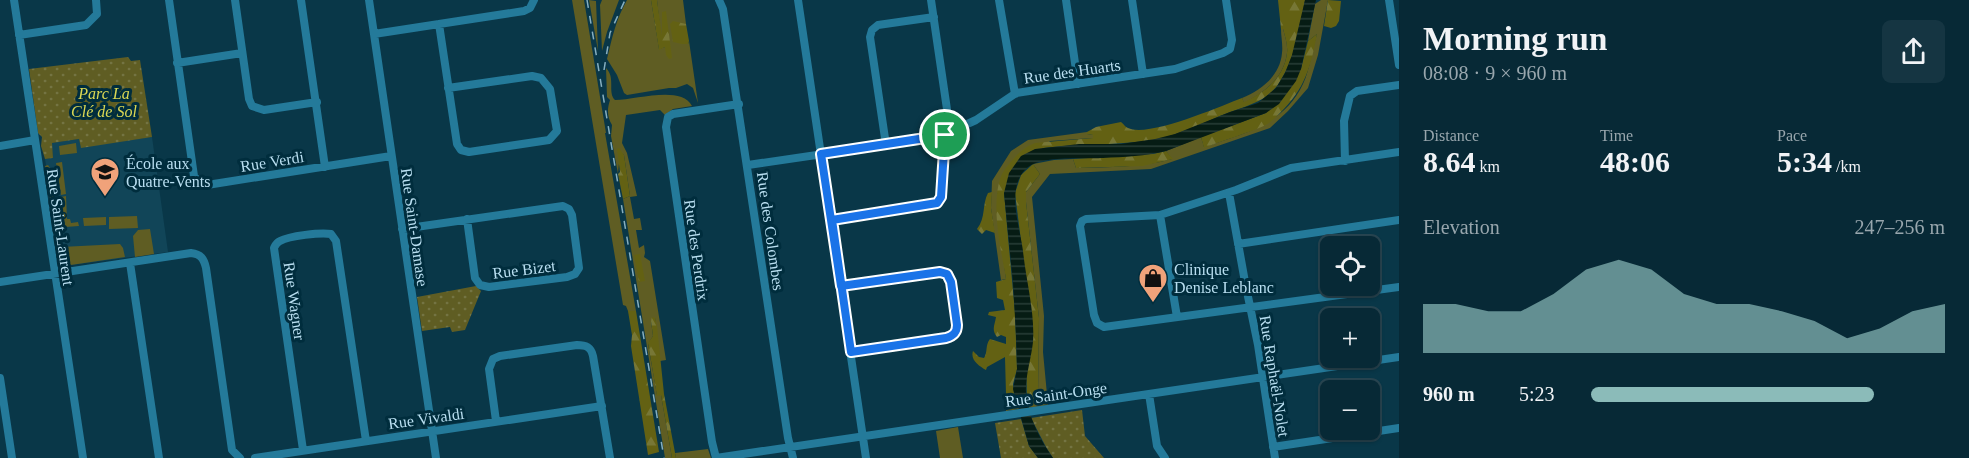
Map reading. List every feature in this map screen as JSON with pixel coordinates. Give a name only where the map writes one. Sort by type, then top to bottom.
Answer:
[{"type":"street","name":"Rue Saint-Laurent","points":[[14,0],[82,458]]},
{"type":"street","points":[[19,35],[86,25],[97,14],[96,0]]},
{"type":"street","name":"Rue Verdi","points":[[169,0],[194,176],[200,183],[207,185],[391,156]]},
{"type":"street","points":[[235,0],[249,99],[255,108],[264,110],[317,102]]},
{"type":"street","points":[[301,0],[325,167]]},
{"type":"street","name":"Rue Saint-Damase","points":[[369,0],[436,458]]},
{"type":"street","points":[[374,34],[524,11],[530,8],[534,0]]},
{"type":"street","name":"Rue des Colombes","points":[[719,0],[723,9],[739,104],[793,458]]},
{"type":"street","name":"Rue des Colombes","points":[[723,9],[726,0]]},
{"type":"street","points":[[798,0],[866,458]]},
{"type":"street","points":[[832,220],[937,203],[941,197],[949,123],[931,0]]},
{"type":"street","points":[[999,0],[1015,94]]},
{"type":"street","points":[[1066,0],[1078,84]]},
{"type":"street","points":[[1132,0],[1143,74]]},
{"type":"street","name":"Rue des Huarts","points":[[748,165],[886,145],[949,133],[976,120],[1015,94],[1179,69],[1230,49],[1232,40],[1226,0]]},
{"type":"street","points":[[1389,0],[1399,65]]},
{"type":"street","points":[[886,145],[871,32],[878,25],[934,17]]},
{"type":"street","points":[[439,24],[448,88],[457,144],[461,150],[469,152],[549,140],[555,135],[557,126],[550,89],[541,78],[532,76],[448,88]]},
{"type":"street","points":[[177,63],[242,53]]},
{"type":"street","points":[[1345,160],[1344,121],[1350,96],[1357,91],[1399,85]]},
{"type":"street","name":"Rue des Perdrix","points":[[716,458],[666,127],[668,117],[676,113],[739,104]]},
{"type":"street","points":[[0,146],[35,140]]},
{"type":"street","points":[[1399,152],[1291,168],[1229,193],[1160,215],[1086,219],[1082,221],[1080,229],[1094,315],[1099,325],[1107,327],[1399,287]]},
{"type":"street","name":"Rue Raphaël-Nolet","points":[[1229,193],[1263,377],[1275,458]]},
{"type":"street","name":"Rue Bizet","points":[[402,229],[467,219],[565,206],[572,215],[579,268],[575,274],[567,277],[489,287],[480,285],[475,274],[467,219]]},
{"type":"street","points":[[1160,215],[1177,317]]},
{"type":"street","points":[[1238,244],[1399,220]]},
{"type":"street","name":"Rue Wagner","points":[[303,450],[274,248],[284,239],[322,233],[331,234],[336,242],[366,441]]},
{"type":"street","points":[[0,282],[191,253],[200,255],[206,268],[232,450],[240,458]]},
{"type":"street","points":[[130,263],[159,458]]},
{"type":"street","points":[[841,286],[940,272],[947,274],[951,282],[957,325],[957,330],[952,335],[946,338],[851,352]]},
{"type":"street","points":[[496,421],[489,369],[493,359],[500,356],[577,345],[589,347],[592,353],[610,458]]},
{"type":"street","name":"Rue Saint-Onge","points":[[716,458],[1399,357]]},
{"type":"street","points":[[0,378],[3,421],[12,458]]},
{"type":"street","points":[[1149,394],[1157,446],[1165,458]]},
{"type":"street","name":"Rue Vivaldi","points":[[255,458],[602,406]]},
{"type":"street","points":[[1273,447],[1399,428]]},
{"type":"shaded area","points":[[1305,0],[1316,0],[1301,69],[1296,81],[1279,104],[1266,113],[1166,151],[1127,157],[1052,159],[1034,164],[1020,176],[1015,196],[1016,208],[1033,319],[1033,342],[1026,394],[1034,424],[1053,458],[1038,458],[1029,446],[1013,389],[1017,369],[1016,335],[1004,193],[1009,173],[1021,156],[1035,149],[1079,144],[1121,144],[1155,139],[1175,134],[1258,103],[1276,88],[1285,73],[1292,55]]},
{"type":"shaded area","name":"École aux Quatre-Vents","points":[[152,137],[168,252],[64,266],[61,264],[45,159],[53,158],[51,143],[79,139],[81,147]]},
{"type":"green space","points":[[572,0],[584,0],[636,311],[628,311],[623,305]]},
{"type":"green space","points":[[589,0],[596,1],[598,51]]},
{"type":"green space","points":[[602,0],[619,0],[602,51],[600,5]]},
{"type":"green space","points":[[627,0],[651,0],[659,49],[665,47],[662,13],[663,36],[661,36],[657,0],[683,0],[686,24],[681,24],[688,44],[689,41],[698,103],[693,88],[687,84],[676,88],[627,95],[624,93],[607,59],[617,21]]},
{"type":"green space","points":[[651,0],[657,0],[662,36],[662,12],[666,11],[672,58],[669,59],[665,47],[659,50]]},
{"type":"green space","points":[[1278,0],[1305,0],[1288,67],[1277,86],[1267,96],[1163,138],[1138,142],[1035,149],[1004,193],[1015,313],[1017,369],[1013,384],[1014,394],[1006,394],[1005,357],[987,367],[986,370],[976,362],[972,354],[973,351],[979,357],[984,358],[990,339],[1006,344],[1006,337],[1001,335],[997,337],[994,332],[996,317],[988,315],[989,312],[1005,310],[1003,300],[997,298],[996,282],[1006,279],[996,203],[1000,179],[1005,170],[1020,152],[1035,143],[1093,138],[1093,135],[1087,132],[1096,127],[1121,122],[1128,128],[1151,129],[1185,120],[1242,98],[1244,102],[1259,94],[1278,77],[1287,53],[1283,29],[1281,29]]},
{"type":"green space","points":[[1321,0],[1328,0],[1318,55],[1308,88],[1270,128],[1151,169],[1050,174],[1032,197],[1044,316],[1043,352],[1048,405],[1029,408],[1027,401],[1038,396],[1039,318],[1026,202],[1026,192],[1040,174],[1033,164],[1073,159],[1076,168],[1148,164],[1172,159],[1166,151],[1201,137],[1204,147],[1261,126],[1285,109],[1303,84],[1317,34],[1308,41],[1315,4]]},
{"type":"green space","points":[[1328,0],[1341,1],[1339,21],[1331,28],[1324,26]]},
{"type":"green space","points":[[673,21],[686,24],[688,44],[673,42],[670,24]]},
{"type":"green space","points":[[1281,29],[1283,29],[1287,50],[1282,70],[1266,89],[1244,103],[1242,98],[1256,91],[1278,69],[1282,53]]},
{"type":"green space","points":[[1317,34],[1306,76],[1289,104],[1266,125],[1204,148],[1201,137],[1266,113],[1301,69],[1308,41]]},
{"type":"green space","name":"Parc La Clé de Sol","points":[[128,57],[131,61],[140,60],[152,137],[81,148],[79,139],[52,143],[53,158],[45,159],[41,146],[42,137],[38,133],[29,69]]},
{"type":"green space","points":[[606,68],[609,72],[615,100],[668,95],[678,96],[692,106],[673,109],[665,115],[660,110],[626,115],[622,143],[627,153],[637,196],[630,197],[634,219],[640,218],[642,230],[636,230],[639,248],[644,245],[644,257],[650,261],[666,360],[660,361],[655,318],[651,321],[653,336],[648,344],[657,395],[661,395],[672,458],[665,458],[623,199],[630,196],[624,155],[620,152],[618,174],[611,136],[612,125],[608,113],[610,100],[607,97]]},
{"type":"green space","points":[[1087,132],[1093,135],[1093,138],[1050,141],[997,194],[997,212],[1006,279],[1001,280],[991,208],[992,181],[1011,151],[1028,140]]},
{"type":"green space","points":[[76,143],[77,153],[60,155],[59,146]]},
{"type":"green space","points":[[619,148],[624,155],[630,196],[623,199],[618,174],[620,172],[617,149]]},
{"type":"green space","points":[[1166,151],[1173,159],[1143,166],[1076,168],[1073,159],[1153,154]]},
{"type":"green space","points":[[62,162],[66,194],[61,195],[56,163]]},
{"type":"green space","points":[[1033,164],[1040,174],[1026,192],[1026,202],[1039,318],[1038,397],[1027,401],[1024,265],[1015,193],[1021,175]]},
{"type":"green space","points":[[48,165],[57,213],[53,217],[45,166]]},
{"type":"green space","points":[[992,192],[991,208],[995,233],[986,230],[982,234],[977,229],[982,220],[986,197]]},
{"type":"green space","points":[[66,196],[67,219],[70,219],[71,223],[78,222],[79,226],[65,227],[61,197]]},
{"type":"green space","points":[[137,216],[138,228],[109,229],[109,217]]},
{"type":"green space","points":[[106,217],[106,225],[84,226],[83,218]]},
{"type":"green space","points":[[150,229],[154,254],[135,257],[133,236],[138,230]]},
{"type":"green space","points":[[60,242],[61,247],[120,244],[125,257],[64,266],[60,263],[57,243]]},
{"type":"green space","points":[[640,254],[645,281],[639,282],[634,255]]},
{"type":"green space","points":[[476,286],[481,291],[465,330],[452,332],[450,327],[422,331],[417,297]]},
{"type":"green space","points":[[628,311],[636,311],[659,452],[648,455],[631,346],[632,335]]},
{"type":"green space","points":[[652,317],[655,318],[657,326],[664,394],[676,458],[672,458],[661,395],[657,396],[648,343],[653,336]]},
{"type":"green space","points":[[1006,394],[1014,394],[1020,409],[1006,411]]},
{"type":"green space","points":[[1082,410],[1085,436],[1104,458],[1053,458],[1031,418]]},
{"type":"green space","points":[[1021,419],[1029,446],[1038,458],[1001,458],[995,423]]},
{"type":"green space","points":[[958,427],[963,458],[940,458],[936,431]]},
{"type":"green space","points":[[708,449],[711,458],[676,458],[675,453]]},
{"type":"railway","points":[[587,0],[664,458]]},
{"type":"railway","points":[[604,70],[610,33],[625,0]]},
{"type":"place","name":"École aux Quatre-Vents","points":[[105,198]]},
{"type":"place","name":"Clinique Denise Leblanc","points":[[1153,304]]},
{"type":"route","points":[[945,135],[821,154],[841,286],[940,272],[947,274],[951,282],[957,325],[957,330],[952,335],[946,338],[851,352],[841,286],[832,220],[937,203],[941,199],[945,135]]}]
